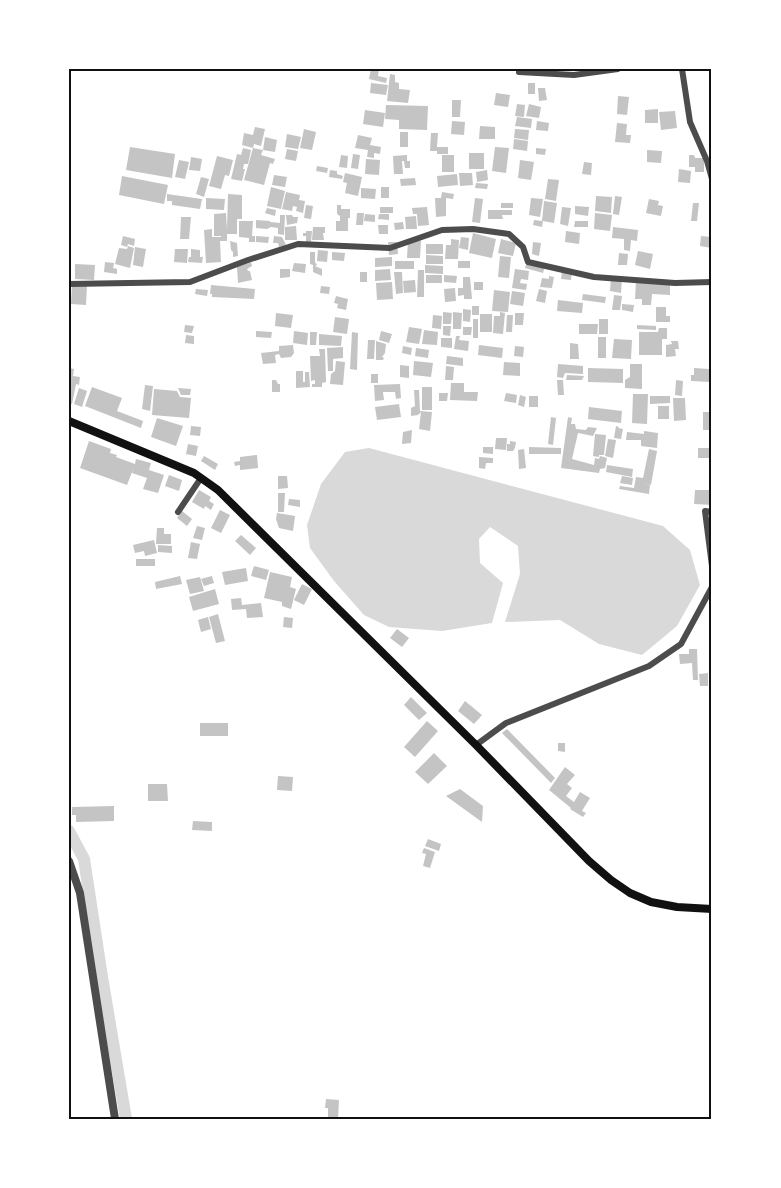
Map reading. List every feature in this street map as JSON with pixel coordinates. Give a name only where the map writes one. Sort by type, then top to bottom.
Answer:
[{"type":"main road","points":[[69,421],[194,472],[218,490],[476,745],[589,861],[620,887],[651,902],[677,907],[712,909]]},
{"type":"street","points":[[519,72],[574,75],[618,69]]},
{"type":"street","points":[[682,69],[690,122],[707,161],[712,179]]},
{"type":"street","points":[[69,284],[190,282],[298,244],[390,248],[442,230],[473,229],[510,234],[523,247],[528,262],[561,270],[594,277],[675,283],[712,282]]},
{"type":"street","points":[[178,512],[201,478]]},
{"type":"street","points":[[712,512],[705,511],[712,566]]},
{"type":"street","points":[[476,745],[506,723],[649,666],[681,644],[712,587]]},
{"type":"street","points":[[69,861],[80,893],[116,1119]]},
{"type":"shaded area","points":[[369,448],[663,526],[690,550],[700,585],[677,626],[642,655],[599,644],[560,620],[505,622],[520,574],[518,546],[490,527],[479,539],[480,563],[503,583],[492,623],[442,631],[389,627],[364,615],[334,581],[310,548],[307,525],[321,484],[345,452]]},
{"type":"building","points":[[371,69],[379,69],[378,76],[387,78],[386,83],[369,79]]},
{"type":"building","points":[[390,74],[395,75],[395,82],[399,83],[399,89],[410,90],[408,103],[387,101]]},
{"type":"building","points":[[371,83],[388,85],[386,95],[370,93]]},
{"type":"building","points":[[528,83],[535,83],[535,94],[528,94]]},
{"type":"building","points":[[538,88],[545,88],[547,100],[539,101]]},
{"type":"building","points":[[496,93],[510,95],[508,107],[494,105]]},
{"type":"building","points":[[618,96],[629,97],[627,115],[617,114]]},
{"type":"building","points":[[452,100],[461,100],[460,117],[452,117]]},
{"type":"building","points":[[517,104],[525,105],[524,117],[515,116]]},
{"type":"building","points":[[529,104],[541,107],[539,118],[526,116]]},
{"type":"building","points":[[386,105],[428,106],[427,130],[399,129],[399,120],[385,119]]},
{"type":"building","points":[[658,109],[658,123],[645,123],[645,110]]},
{"type":"building","points":[[365,110],[385,113],[383,127],[363,124]]},
{"type":"building","points":[[675,111],[677,128],[661,130],[659,112]]},
{"type":"building","points":[[517,117],[532,119],[531,128],[515,126]]},
{"type":"building","points":[[452,121],[465,122],[464,135],[451,134]]},
{"type":"building","points":[[537,121],[549,123],[548,131],[536,130]]},
{"type":"building","points":[[617,123],[627,124],[626,135],[631,135],[630,143],[615,142]]},
{"type":"building","points":[[480,126],[495,127],[495,139],[479,139]]},
{"type":"building","points":[[255,127],[265,129],[261,146],[254,144],[253,148],[242,145],[244,133],[253,135]]},
{"type":"building","points":[[304,129],[316,132],[312,150],[300,148]]},
{"type":"building","points":[[515,129],[529,130],[528,140],[514,138]]},
{"type":"building","points":[[400,132],[408,132],[408,147],[400,147]]},
{"type":"building","points":[[431,133],[438,133],[437,147],[448,147],[448,154],[437,154],[437,151],[430,151]]},
{"type":"building","points":[[287,134],[301,137],[298,149],[285,147]]},
{"type":"building","points":[[358,135],[372,138],[370,145],[381,147],[380,154],[374,153],[374,158],[367,157],[368,150],[355,148]]},
{"type":"building","points":[[265,137],[277,140],[275,152],[263,150]]},
{"type":"building","points":[[514,139],[528,141],[527,151],[513,149]]},
{"type":"building","points":[[130,147],[175,154],[172,178],[126,170]]},
{"type":"building","points":[[495,147],[509,148],[506,173],[492,171]]},
{"type":"building","points":[[243,148],[251,150],[248,164],[244,164],[242,181],[231,179],[237,154],[241,155]]},
{"type":"building","points":[[253,148],[263,150],[261,155],[275,159],[273,164],[270,163],[264,185],[244,180]]},
{"type":"building","points":[[536,148],[546,149],[545,155],[536,154]]},
{"type":"building","points":[[287,149],[298,151],[296,161],[285,159]]},
{"type":"building","points":[[647,150],[662,151],[661,163],[647,162]]},
{"type":"building","points":[[469,153],[484,153],[484,169],[469,169]]},
{"type":"building","points":[[353,154],[360,155],[358,169],[351,168]]},
{"type":"building","points":[[341,155],[348,156],[347,168],[339,167]]},
{"type":"building","points":[[407,155],[410,168],[405,168],[404,161],[402,161],[403,174],[394,174],[393,156]]},
{"type":"building","points":[[442,155],[454,155],[454,172],[442,172]]},
{"type":"building","points":[[689,155],[704,158],[704,172],[695,172],[695,167],[689,167]]},
{"type":"building","points":[[217,156],[233,160],[229,176],[225,175],[221,189],[209,186]]},
{"type":"building","points":[[191,157],[202,159],[200,171],[189,170]]},
{"type":"building","points":[[366,159],[380,160],[379,175],[365,174]]},
{"type":"building","points":[[179,160],[189,162],[185,179],[175,177]]},
{"type":"building","points":[[520,160],[534,162],[531,180],[518,178]]},
{"type":"building","points":[[584,162],[592,163],[591,175],[582,174]]},
{"type":"building","points":[[317,166],[328,168],[327,173],[316,171]]},
{"type":"building","points":[[679,169],[691,171],[690,183],[678,182]]},
{"type":"building","points":[[330,170],[337,171],[337,174],[343,176],[342,179],[329,177]]},
{"type":"building","points":[[487,170],[488,180],[477,182],[476,172]]},
{"type":"building","points":[[345,173],[362,177],[358,196],[345,193],[347,183],[343,182]]},
{"type":"building","points":[[459,173],[472,173],[473,185],[460,186]]},
{"type":"building","points":[[457,174],[458,185],[438,187],[437,176]]},
{"type":"building","points":[[274,175],[287,177],[285,187],[272,185]]},
{"type":"building","points":[[122,176],[168,185],[164,204],[119,195]]},
{"type":"building","points":[[201,177],[209,179],[204,197],[196,194]]},
{"type":"building","points":[[415,178],[416,185],[401,186],[400,179]]},
{"type":"building","points":[[548,179],[559,180],[556,201],[545,199]]},
{"type":"building","points":[[476,183],[488,184],[487,189],[475,188]]},
{"type":"building","points":[[271,187],[285,191],[281,209],[267,206]]},
{"type":"building","points":[[381,187],[389,187],[389,198],[381,198]]},
{"type":"building","points":[[361,188],[376,189],[375,199],[361,198]]},
{"type":"building","points":[[286,192],[300,195],[299,200],[305,201],[303,213],[296,211],[297,207],[293,206],[292,211],[282,209]]},
{"type":"building","points":[[442,192],[454,194],[453,199],[446,198],[446,216],[436,217],[435,198],[441,198]]},
{"type":"building","points":[[167,194],[202,199],[200,209],[172,205],[172,201],[167,201]]},
{"type":"building","points":[[228,194],[242,195],[242,219],[237,219],[237,234],[227,234],[227,241],[220,241],[221,262],[206,263],[204,230],[212,229],[212,237],[221,237],[214,236],[214,214],[226,213],[227,230]]},
{"type":"building","points":[[596,196],[612,197],[611,213],[595,211]]},
{"type":"building","points":[[615,196],[622,197],[619,215],[613,214]]},
{"type":"building","points":[[206,198],[225,199],[224,210],[206,209]]},
{"type":"building","points":[[475,198],[483,199],[480,223],[472,222]]},
{"type":"building","points":[[531,198],[543,199],[540,217],[529,215]]},
{"type":"building","points":[[649,199],[659,201],[658,205],[663,206],[661,216],[646,213]]},
{"type":"building","points":[[544,201],[557,203],[554,223],[543,221],[542,227],[533,225],[534,220],[542,221]]},
{"type":"building","points":[[501,203],[513,203],[513,208],[501,208]]},
{"type":"building","points":[[693,203],[699,203],[697,221],[691,221]]},
{"type":"building","points":[[306,205],[313,206],[311,219],[304,218]]},
{"type":"building","points":[[337,205],[341,205],[341,209],[350,209],[348,231],[336,231],[336,221],[340,221]]},
{"type":"building","points":[[575,206],[589,207],[588,216],[575,214]]},
{"type":"building","points":[[380,207],[393,207],[393,213],[380,213]]},
{"type":"building","points":[[427,207],[429,225],[418,226],[417,214],[413,214],[412,208]]},
{"type":"building","points":[[562,207],[571,208],[568,226],[560,224]]},
{"type":"building","points":[[267,208],[276,210],[275,216],[265,213]]},
{"type":"building","points":[[488,210],[512,210],[512,215],[502,215],[503,219],[488,219]]},
{"type":"building","points":[[357,213],[364,213],[363,225],[356,225]]},
{"type":"building","points":[[595,213],[612,215],[610,231],[594,229]]},
{"type":"building","points":[[365,214],[375,215],[375,222],[364,221]]},
{"type":"building","points":[[379,214],[389,214],[389,220],[378,219]]},
{"type":"building","points":[[280,215],[285,215],[284,235],[278,234],[278,228],[256,228],[256,220],[280,223]]},
{"type":"building","points":[[286,215],[298,217],[297,223],[287,225]]},
{"type":"building","points":[[416,216],[417,229],[406,229],[405,217]]},
{"type":"building","points":[[181,217],[191,217],[189,239],[180,239]]},
{"type":"building","points":[[239,221],[253,221],[252,236],[255,236],[255,242],[249,242],[249,238],[239,237]]},
{"type":"building","points":[[575,221],[588,221],[588,227],[574,227]]},
{"type":"building","points":[[403,222],[404,229],[395,230],[394,223]]},
{"type":"building","points":[[378,225],[388,225],[388,234],[379,234]]},
{"type":"building","points":[[296,226],[297,240],[285,240],[285,227]]},
{"type":"building","points":[[313,227],[325,227],[324,240],[312,240]]},
{"type":"building","points":[[613,227],[638,230],[637,241],[631,240],[630,251],[624,250],[624,239],[612,238]]},
{"type":"building","points":[[306,231],[312,231],[311,242],[306,242],[306,236],[303,236]]},
{"type":"building","points":[[566,231],[580,233],[579,244],[565,242]]},
{"type":"building","points":[[473,233],[496,239],[492,258],[469,253]]},
{"type":"building","points":[[123,236],[135,239],[134,246],[121,245]]},
{"type":"building","points":[[256,236],[269,237],[268,243],[256,242]]},
{"type":"building","points":[[274,236],[282,237],[286,245],[279,247],[278,243],[273,243]]},
{"type":"building","points":[[701,236],[711,237],[712,248],[700,246]]},
{"type":"building","points":[[461,237],[469,238],[468,250],[459,248]]},
{"type":"building","points":[[451,239],[459,240],[458,259],[445,259],[446,245],[451,245]]},
{"type":"building","points":[[501,239],[516,243],[513,256],[498,253]]},
{"type":"building","points":[[230,241],[237,243],[238,256],[233,257]]},
{"type":"building","points":[[408,241],[421,241],[420,258],[407,258]]},
{"type":"building","points":[[388,242],[397,242],[398,254],[389,255]]},
{"type":"building","points":[[533,242],[541,243],[539,256],[532,254]]},
{"type":"building","points":[[426,244],[443,244],[443,254],[426,254]]},
{"type":"building","points":[[128,246],[134,248],[130,268],[115,264],[119,248],[127,249]]},
{"type":"building","points":[[135,247],[146,249],[143,267],[133,265]]},
{"type":"building","points":[[175,249],[188,249],[187,263],[174,262]]},
{"type":"building","points":[[191,249],[200,250],[200,257],[203,257],[202,263],[188,262]]},
{"type":"building","points":[[318,250],[328,251],[327,262],[317,261]]},
{"type":"building","points":[[638,251],[653,254],[650,269],[635,265]]},
{"type":"building","points":[[310,252],[315,252],[317,265],[315,266],[322,269],[322,276],[313,272]]},
{"type":"building","points":[[332,252],[345,253],[344,261],[332,260]]},
{"type":"building","points":[[619,253],[628,254],[627,265],[618,265]]},
{"type":"building","points":[[426,255],[443,256],[443,264],[426,264]]},
{"type":"building","points":[[500,256],[511,257],[509,278],[498,277]]},
{"type":"building","points":[[392,257],[392,266],[375,267],[375,258]]},
{"type":"building","points":[[395,261],[414,261],[414,269],[395,269]]},
{"type":"building","points":[[458,261],[470,261],[470,268],[458,268]]},
{"type":"building","points":[[527,261],[545,266],[543,273],[525,268]]},
{"type":"building","points":[[105,262],[114,263],[113,268],[117,269],[117,274],[104,272]]},
{"type":"building","points":[[251,262],[252,266],[247,269],[250,271],[252,280],[238,283],[237,267]]},
{"type":"building","points":[[294,263],[306,264],[305,273],[292,271]]},
{"type":"building","points":[[75,264],[95,265],[94,280],[75,279]]},
{"type":"building","points":[[425,265],[443,266],[443,274],[425,273]]},
{"type":"building","points":[[280,269],[290,269],[290,277],[280,278]]},
{"type":"building","points":[[390,269],[391,280],[375,281],[375,270]]},
{"type":"building","points":[[515,269],[529,271],[528,280],[521,279],[520,283],[527,284],[526,290],[512,288]]},
{"type":"building","points":[[418,270],[424,270],[424,297],[417,297]]},
{"type":"building","points":[[562,271],[572,272],[571,280],[561,279]]},
{"type":"building","points":[[360,272],[367,272],[367,282],[360,282]]},
{"type":"building","points":[[394,272],[402,272],[403,293],[396,294]]},
{"type":"building","points":[[426,275],[442,275],[442,283],[426,283]]},
{"type":"building","points":[[444,275],[457,276],[456,283],[444,282]]},
{"type":"building","points":[[549,276],[554,277],[552,288],[540,287],[542,278],[549,279]]},
{"type":"building","points":[[463,277],[470,277],[472,299],[464,299],[464,295],[458,296],[458,288],[463,288]]},
{"type":"building","points":[[611,277],[622,278],[621,293],[610,291]]},
{"type":"building","points":[[415,280],[416,292],[404,293],[403,281]]},
{"type":"building","points":[[636,280],[670,282],[670,295],[652,294],[651,305],[642,305],[642,299],[635,299]]},
{"type":"building","points":[[392,282],[393,299],[377,300],[376,283]]},
{"type":"building","points":[[474,282],[483,282],[483,290],[474,290]]},
{"type":"building","points":[[72,284],[87,285],[86,305],[71,304]]},
{"type":"building","points":[[211,285],[255,289],[254,299],[212,297]]},
{"type":"building","points":[[321,286],[330,287],[329,294],[320,293]]},
{"type":"building","points":[[455,288],[456,301],[445,302],[444,289]]},
{"type":"building","points":[[196,289],[208,290],[207,296],[195,294]]},
{"type":"building","points":[[539,289],[547,291],[545,303],[536,301]]},
{"type":"building","points":[[494,290],[510,292],[508,312],[492,311]]},
{"type":"building","points":[[512,291],[525,293],[523,306],[510,304]]},
{"type":"building","points":[[583,294],[606,297],[605,303],[582,300]]},
{"type":"building","points":[[614,295],[622,296],[620,310],[612,310]]},
{"type":"building","points":[[336,296],[348,299],[346,310],[337,308],[338,304],[334,303]]},
{"type":"building","points":[[558,300],[583,303],[582,313],[557,311]]},
{"type":"building","points":[[622,304],[634,305],[633,312],[622,310]]},
{"type":"building","points":[[472,306],[479,306],[479,315],[472,315]]},
{"type":"building","points":[[656,307],[666,307],[666,316],[670,316],[670,322],[656,322]]},
{"type":"building","points":[[463,309],[471,310],[470,322],[463,321]]},
{"type":"building","points":[[443,312],[452,313],[451,324],[443,324]]},
{"type":"building","points":[[453,312],[462,313],[461,329],[453,329]]},
{"type":"building","points":[[500,312],[505,313],[503,334],[493,333],[494,316],[500,316]]},
{"type":"building","points":[[276,313],[293,315],[291,328],[275,326]]},
{"type":"building","points":[[515,313],[524,313],[523,325],[515,325]]},
{"type":"building","points":[[480,314],[492,314],[492,332],[480,332]]},
{"type":"building","points":[[433,315],[442,316],[441,329],[432,328]]},
{"type":"building","points":[[507,315],[513,315],[512,332],[506,332]]},
{"type":"building","points":[[335,317],[349,319],[347,334],[333,332]]},
{"type":"building","points":[[473,319],[478,319],[478,338],[473,338]]},
{"type":"building","points":[[599,319],[608,319],[608,334],[599,334]]},
{"type":"building","points":[[579,324],[598,324],[597,334],[579,334]]},
{"type":"building","points":[[185,325],[194,326],[192,333],[184,332]]},
{"type":"building","points":[[637,325],[656,326],[656,330],[637,329]]},
{"type":"building","points":[[443,326],[451,326],[450,336],[443,335]]},
{"type":"building","points":[[409,327],[422,329],[419,344],[406,342]]},
{"type":"building","points":[[463,327],[472,327],[471,335],[463,335]]},
{"type":"building","points":[[659,328],[667,328],[667,339],[662,339],[662,355],[639,355],[639,332],[658,332]]},
{"type":"building","points":[[424,330],[438,332],[437,345],[422,344]]},
{"type":"building","points":[[256,331],[272,332],[271,338],[256,337]]},
{"type":"building","points":[[294,331],[308,333],[307,345],[293,343]]},
{"type":"building","points":[[381,331],[392,334],[389,343],[379,340]]},
{"type":"building","points":[[310,332],[317,332],[316,345],[310,345]]},
{"type":"building","points":[[352,332],[358,333],[357,370],[350,369]]},
{"type":"building","points":[[319,334],[342,336],[341,346],[319,345]]},
{"type":"building","points":[[186,335],[194,336],[194,344],[185,343]]},
{"type":"building","points":[[456,336],[460,336],[459,340],[469,341],[468,351],[454,349]]},
{"type":"building","points":[[598,337],[606,337],[606,358],[598,358]]},
{"type":"building","points":[[441,338],[452,338],[452,348],[441,347]]},
{"type":"building","points":[[614,339],[632,340],[631,359],[612,358]]},
{"type":"building","points":[[368,340],[375,340],[374,359],[367,359]]},
{"type":"building","points":[[376,341],[386,344],[383,360],[376,360]]},
{"type":"building","points":[[671,341],[678,341],[679,349],[675,349],[676,356],[666,357],[666,345],[672,344]]},
{"type":"building","points":[[570,343],[578,344],[579,359],[570,359]]},
{"type":"building","points":[[293,345],[294,353],[291,357],[281,358],[279,354],[275,355],[276,363],[263,364],[261,353],[279,351],[279,346]]},
{"type":"building","points":[[479,345],[503,348],[502,358],[478,355]]},
{"type":"building","points":[[403,346],[412,348],[411,355],[402,353]]},
{"type":"building","points":[[515,346],[524,347],[523,357],[514,356]]},
{"type":"building","points":[[343,347],[343,358],[333,359],[333,371],[328,371],[327,348]]},
{"type":"building","points":[[416,348],[429,350],[428,358],[415,356]]},
{"type":"building","points":[[319,349],[325,349],[326,382],[322,383],[322,387],[312,387],[315,380],[311,381],[310,356],[320,356]]},
{"type":"building","points":[[447,356],[463,358],[463,366],[446,364]]},
{"type":"building","points":[[336,361],[345,362],[343,385],[330,384]]},
{"type":"building","points":[[414,361],[433,363],[431,377],[413,375]]},
{"type":"building","points":[[504,362],[520,363],[520,376],[503,375]]},
{"type":"building","points":[[558,364],[583,366],[583,374],[565,373],[563,378],[557,377]]},
{"type":"building","points":[[630,364],[642,364],[642,389],[625,388],[625,380],[630,377]]},
{"type":"building","points":[[400,365],[409,366],[409,378],[400,377]]},
{"type":"building","points":[[446,366],[454,367],[453,380],[445,380]]},
{"type":"building","points":[[69,368],[74,369],[73,376],[80,377],[79,385],[76,384],[72,404],[69,403]]},
{"type":"building","points":[[588,368],[623,369],[623,383],[588,382]]},
{"type":"building","points":[[694,368],[709,369],[709,382],[691,381]]},
{"type":"building","points":[[296,371],[303,371],[303,382],[305,382],[305,372],[309,372],[310,387],[296,388]]},
{"type":"building","points":[[371,374],[378,374],[378,383],[371,383]]},
{"type":"building","points":[[567,375],[584,376],[582,380],[566,380]]},
{"type":"building","points":[[272,380],[280,384],[280,392],[272,392]]},
{"type":"building","points":[[557,380],[563,380],[564,395],[558,395]]},
{"type":"building","points":[[676,380],[683,381],[682,396],[675,395]]},
{"type":"building","points":[[451,383],[464,383],[464,392],[478,392],[477,401],[450,400]]},
{"type":"building","points":[[400,384],[401,398],[396,399],[395,392],[383,392],[384,400],[375,401],[374,385]]},
{"type":"building","points":[[145,385],[153,386],[150,411],[142,409]]},
{"type":"building","points":[[92,387],[122,398],[117,411],[143,421],[141,428],[85,406]]},
{"type":"building","points":[[422,387],[432,387],[432,410],[422,410]]},
{"type":"building","points":[[79,388],[87,391],[82,407],[74,404]]},
{"type":"building","points":[[178,388],[191,389],[190,395],[181,395]]},
{"type":"building","points":[[154,389],[177,391],[180,397],[191,398],[189,418],[152,415]]},
{"type":"building","points":[[414,390],[419,390],[420,411],[432,412],[430,431],[419,429],[421,412],[411,416],[411,408],[415,406]]},
{"type":"building","points":[[439,393],[448,393],[447,401],[439,401]]},
{"type":"building","points":[[506,393],[517,395],[516,403],[504,401]]},
{"type":"building","points":[[633,394],[648,394],[647,424],[632,423]]},
{"type":"building","points":[[520,395],[526,397],[524,407],[518,405]]},
{"type":"building","points":[[529,396],[538,396],[538,407],[529,407]]},
{"type":"building","points":[[650,396],[670,396],[670,403],[650,404]]},
{"type":"building","points":[[673,398],[685,398],[686,420],[674,421]]},
{"type":"building","points":[[399,404],[401,417],[377,420],[375,407]]},
{"type":"building","points":[[658,406],[669,406],[669,419],[658,419]]},
{"type":"building","points":[[589,407],[622,411],[621,423],[588,419]]},
{"type":"building","points":[[703,412],[712,412],[712,430],[703,430]]},
{"type":"building","points":[[551,417],[556,418],[553,445],[548,444]]},
{"type":"building","points":[[568,417],[572,418],[571,424],[575,424],[576,429],[597,428],[593,436],[578,433],[572,459],[594,465],[595,458],[599,459],[600,456],[607,458],[605,468],[600,469],[599,473],[561,468]]},
{"type":"building","points":[[157,418],[183,426],[176,446],[151,437]]},
{"type":"building","points":[[191,426],[201,427],[200,436],[190,435]]},
{"type":"building","points":[[616,426],[623,429],[621,439],[614,438]]},
{"type":"building","points":[[412,430],[411,443],[402,444],[403,432]]},
{"type":"building","points":[[644,431],[658,433],[657,448],[641,446],[641,440],[626,440],[627,432],[644,434]]},
{"type":"building","points":[[595,434],[606,435],[604,455],[599,455],[599,457],[593,456]]},
{"type":"building","points":[[496,438],[507,438],[506,450],[495,449]]},
{"type":"building","points":[[608,439],[616,440],[613,458],[605,456]]},
{"type":"building","points":[[89,441],[111,449],[110,453],[117,455],[116,457],[135,464],[136,459],[151,463],[149,470],[164,475],[158,493],[143,489],[147,478],[132,473],[134,467],[127,485],[80,468]]},
{"type":"building","points":[[510,441],[516,442],[515,448],[513,451],[507,451],[507,444],[510,444]]},
{"type":"building","points":[[188,444],[198,446],[196,456],[186,454]]},
{"type":"building","points":[[483,447],[493,447],[493,454],[483,453]]},
{"type":"building","points":[[529,447],[561,448],[561,454],[529,454]]},
{"type":"building","points":[[698,448],[712,448],[712,458],[698,458]]},
{"type":"building","points":[[524,449],[526,468],[519,469],[518,450]]},
{"type":"building","points":[[649,449],[657,451],[651,485],[642,483],[650,485],[649,494],[619,489],[620,486],[634,488],[636,477],[643,478]]},
{"type":"building","points":[[257,455],[258,468],[240,470],[240,465],[235,466],[234,462],[240,461],[240,457]]},
{"type":"building","points":[[204,456],[218,464],[215,470],[201,461]]},
{"type":"building","points":[[479,457],[493,458],[493,463],[486,463],[485,469],[479,468]]},
{"type":"building","points":[[607,465],[633,469],[632,477],[606,472]]},
{"type":"building","points":[[169,475],[182,480],[179,491],[165,486]]},
{"type":"building","points":[[278,476],[287,476],[288,488],[278,489]]},
{"type":"building","points":[[622,476],[633,478],[632,485],[620,483]]},
{"type":"building","points":[[199,490],[211,497],[209,501],[214,504],[211,510],[192,502]]},
{"type":"building","points":[[695,490],[712,490],[712,505],[694,504]]},
{"type":"building","points":[[278,493],[285,493],[284,512],[278,512]]},
{"type":"building","points":[[289,499],[300,500],[300,507],[288,505]]},
{"type":"building","points":[[220,510],[230,515],[221,533],[211,528]]},
{"type":"building","points":[[182,511],[192,519],[187,526],[177,518]]},
{"type":"building","points":[[277,513],[295,516],[293,531],[279,528]]},
{"type":"building","points":[[197,526],[205,528],[202,540],[193,538]]},
{"type":"building","points":[[157,528],[164,528],[164,534],[171,534],[171,544],[156,544]]},
{"type":"building","points":[[241,535],[256,548],[250,555],[235,541]]},
{"type":"building","points":[[154,540],[157,553],[145,556],[144,551],[135,553],[133,545]]},
{"type":"building","points":[[191,542],[200,544],[197,559],[188,558]]},
{"type":"building","points":[[158,545],[172,546],[172,553],[158,552]]},
{"type":"building","points":[[136,559],[155,559],[155,566],[136,566]]},
{"type":"building","points":[[254,566],[269,570],[266,580],[251,576]]},
{"type":"building","points":[[246,568],[248,581],[225,585],[222,572]]},
{"type":"building","points":[[270,572],[292,577],[290,587],[296,589],[291,609],[282,606],[282,602],[264,598]]},
{"type":"building","points":[[180,576],[182,584],[156,589],[155,582]]},
{"type":"building","points":[[212,576],[214,583],[204,586],[201,579]]},
{"type":"building","points":[[200,577],[204,591],[190,594],[186,580]]},
{"type":"building","points":[[302,584],[312,589],[304,605],[294,600]]},
{"type":"building","points":[[215,589],[219,604],[193,611],[189,597]]},
{"type":"building","points":[[241,598],[242,605],[261,603],[263,617],[247,618],[246,609],[232,610],[231,599]]},
{"type":"building","points":[[218,614],[225,641],[216,643],[209,617]]},
{"type":"building","points":[[208,617],[211,629],[201,632],[198,620]]},
{"type":"building","points":[[284,617],[293,618],[292,628],[283,627]]},
{"type":"building","points":[[397,629],[409,638],[402,647],[390,638]]},
{"type":"building","points":[[689,649],[697,649],[698,680],[693,680],[692,663],[680,664],[679,654],[689,654]]},
{"type":"building","points":[[708,673],[708,686],[700,686],[699,674]]},
{"type":"building","points":[[411,697],[427,713],[419,720],[404,705]]},
{"type":"building","points":[[465,701],[482,715],[474,724],[458,711]]},
{"type":"building","points":[[427,721],[438,731],[415,757],[404,747]]},
{"type":"building","points":[[200,723],[228,723],[228,736],[200,736]]},
{"type":"building","points":[[507,729],[555,778],[551,783],[502,733]]},
{"type":"building","points":[[558,743],[565,743],[565,752],[558,751]]},
{"type":"building","points":[[434,753],[447,766],[428,784],[415,772]]},
{"type":"building","points":[[565,767],[575,775],[567,784],[572,788],[566,796],[574,802],[580,792],[590,798],[582,811],[586,813],[583,817],[570,809],[549,790]]},
{"type":"building","points":[[278,776],[293,777],[292,791],[277,790]]},
{"type":"building","points":[[148,784],[167,784],[168,801],[148,801]]},
{"type":"building","points":[[460,789],[483,806],[482,822],[446,796]]},
{"type":"building","points":[[114,806],[114,821],[76,822],[76,815],[72,815],[72,807]]},
{"type":"building","points":[[193,821],[212,822],[212,831],[192,830]]},
{"type":"building","points":[[428,839],[441,844],[439,851],[425,846]]},
{"type":"building","points":[[424,848],[435,852],[430,868],[423,866],[426,854],[422,853]]},
{"type":"building","points":[[326,1099],[339,1100],[338,1119],[328,1119],[328,1108],[325,1108]]},
{"type":"waterway","points":[[69,831],[84,859],[126,1119]]}]
